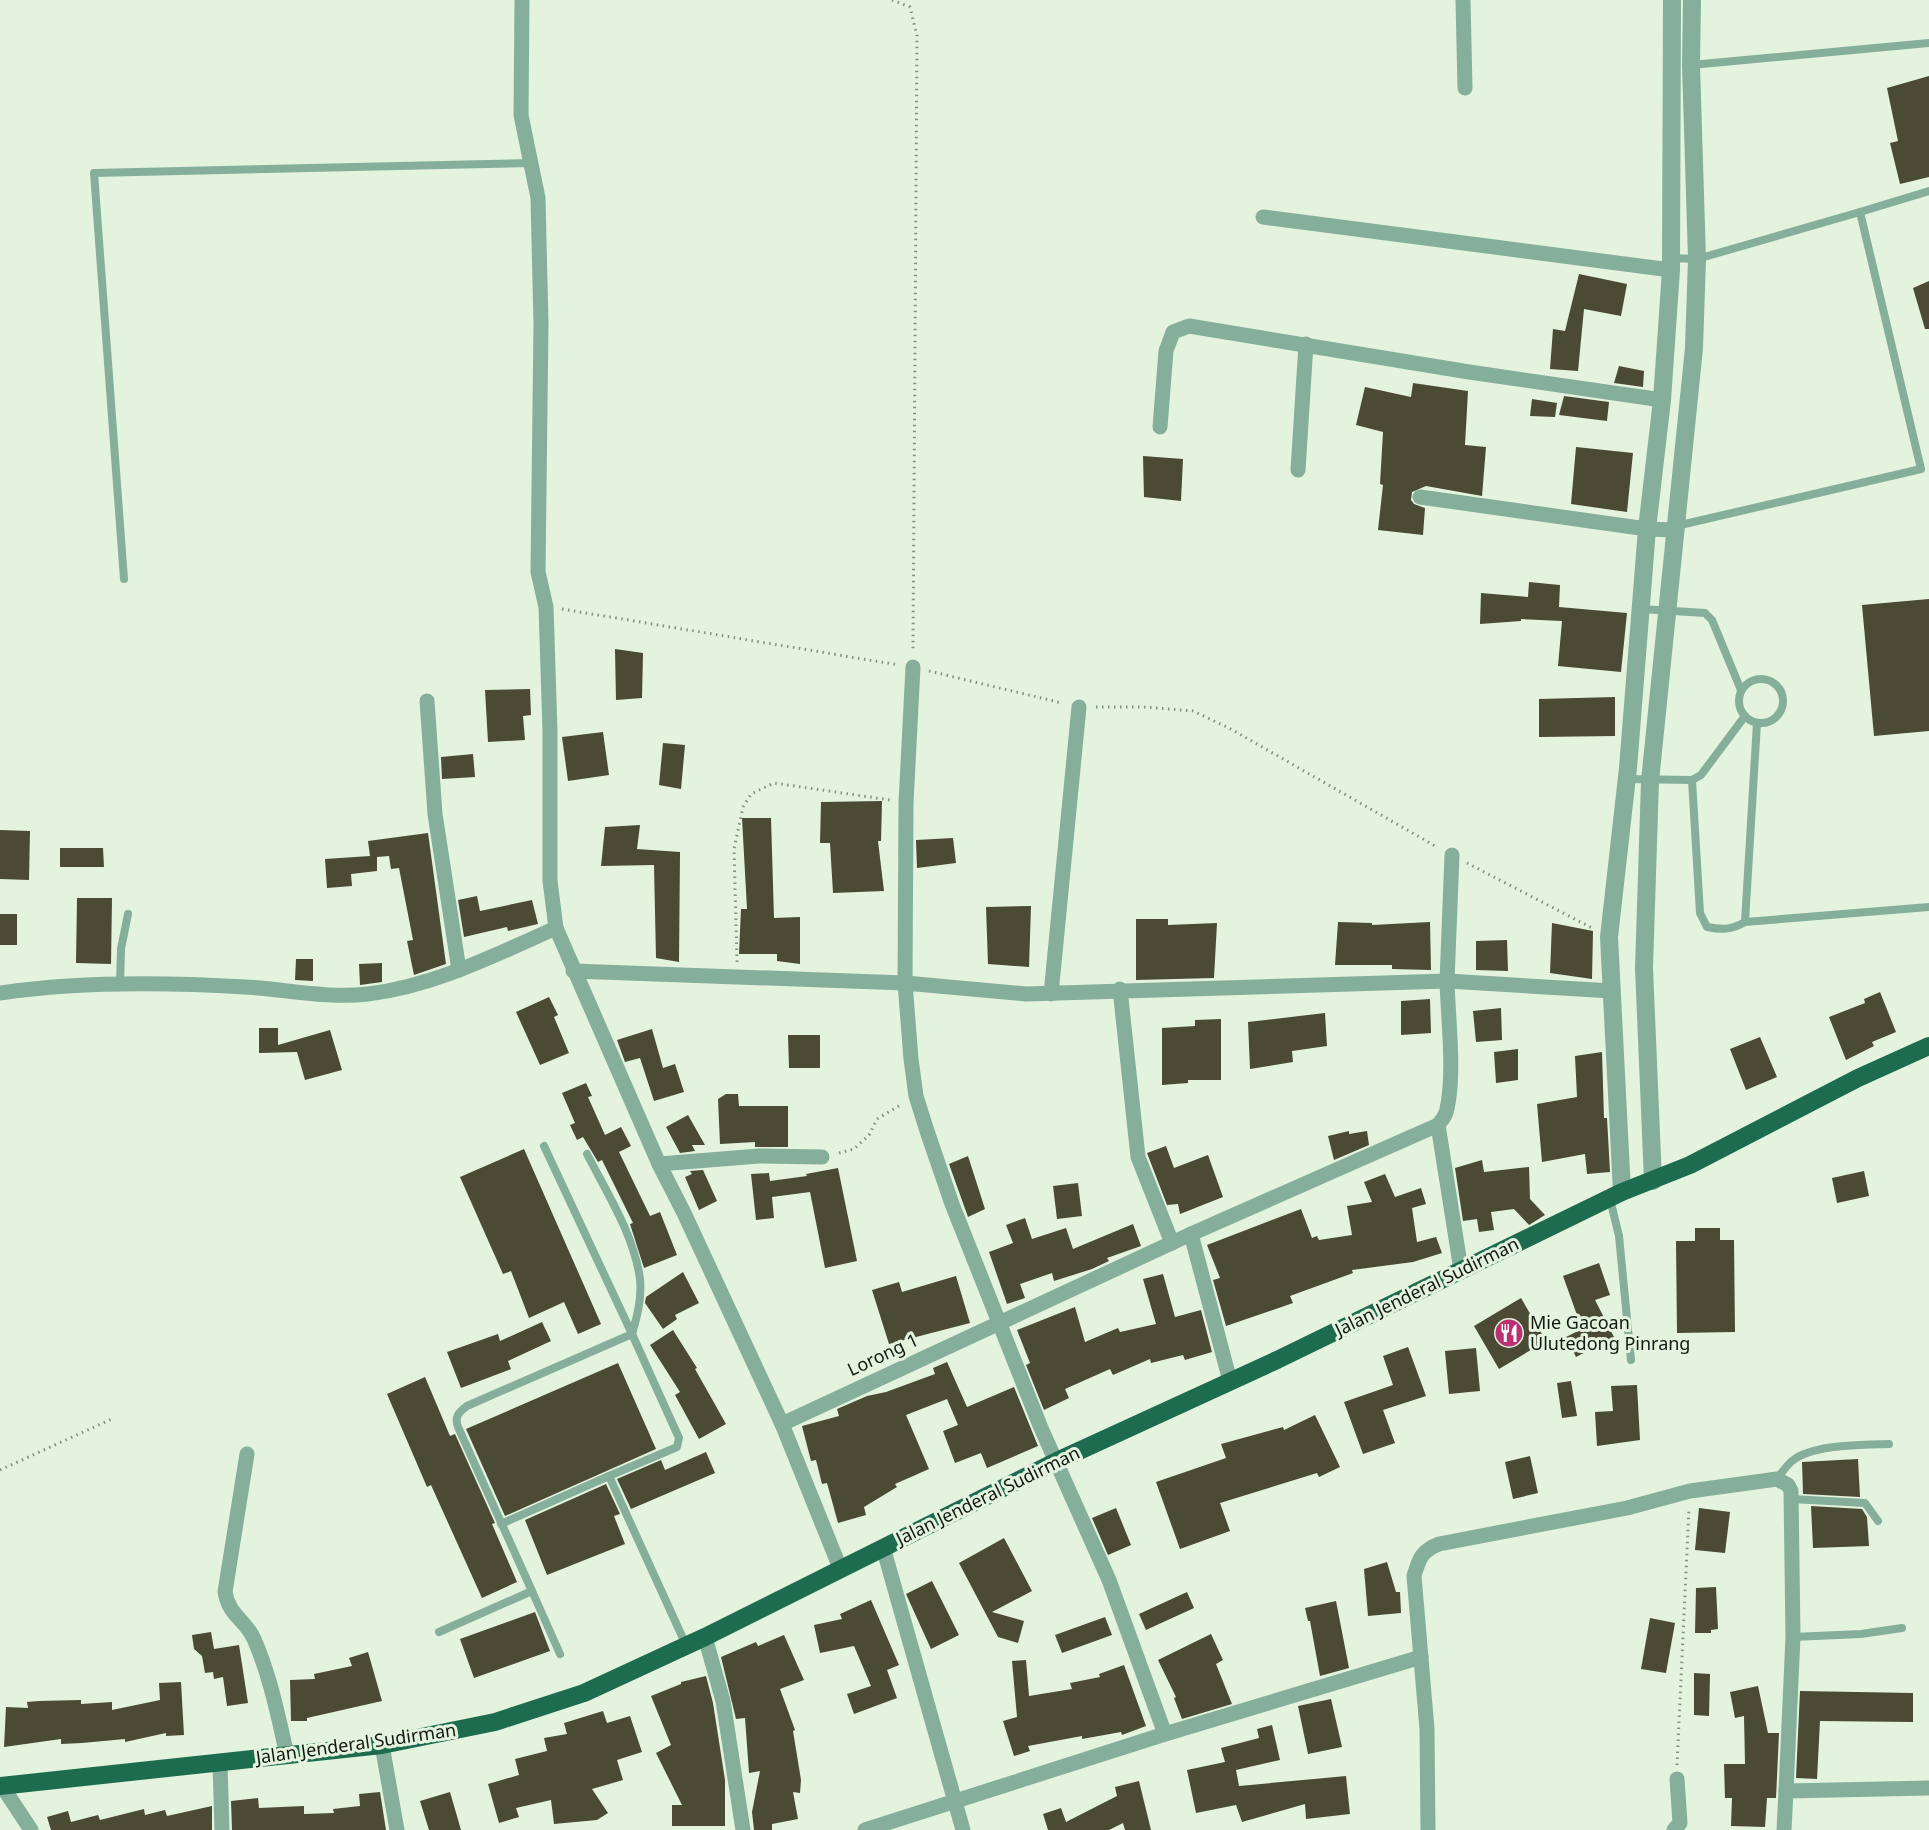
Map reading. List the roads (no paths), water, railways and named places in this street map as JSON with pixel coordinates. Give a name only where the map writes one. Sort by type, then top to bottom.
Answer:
[{"type":"highway","name":"Jalan Jenderal Sudirman","points":[[1,1786],[382,1745],[456,1731],[552,1705],[705,1637],[1057,1461],[1230,1381],[1616,1196],[1690,1164],[1858,1078],[1929,1046]]},
{"type":"street","points":[[522,0],[521,115],[538,198],[540,312],[538,572],[546,607],[550,732],[550,881],[556,928],[659,1164],[740,1329],[782,1424],[840,1568]]},
{"type":"street","points":[[1462,0],[1465,88]]},
{"type":"street","points":[[1616,1196],[1609,937],[1626,779],[1647,530],[1662,400],[1671,264],[1672,0]]},
{"type":"street","points":[[1653,1180],[1644,968],[1650,781],[1691,394],[1697,260],[1691,65],[1692,0]]},
{"type":"street","points":[[1263,217],[1671,264]]},
{"type":"street","points":[[1160,427],[1166,351],[1173,332],[1189,326],[1662,400]]},
{"type":"street","points":[[1298,471],[1306,344]]},
{"type":"street","points":[[1420,497],[1647,530],[1675,528]]},
{"type":"street","points":[[913,667],[906,803],[905,983],[916,1096],[952,1204],[1057,1461],[1109,1580],[1165,1734]]},
{"type":"street","points":[[427,701],[435,814],[459,970]]},
{"type":"street","points":[[1051,994],[1079,707]]},
{"type":"street","points":[[1452,855],[1447,981],[1448,1108],[1438,1125],[1461,1270]]},
{"type":"street","points":[[0,993],[43,987],[120,984],[245,987],[365,995],[412,987],[459,970],[556,928]]},
{"type":"street","points":[[573,971],[905,983],[1026,994],[1120,989],[1447,981],[1612,991]]},
{"type":"street","points":[[1120,989],[1138,1158],[1172,1243]]},
{"type":"street","name":"Lorong 1","points":[[782,1424],[1191,1234],[1438,1125]]},
{"type":"street","points":[[659,1164],[759,1156],[822,1157]]},
{"type":"street","points":[[1191,1234],[1230,1381]]},
{"type":"street","points":[[247,1454],[225,1592],[227,1604],[252,1635],[259,1652],[287,1755]]},
{"type":"street","points":[[1428,1830],[1427,1729],[1414,1576],[1420,1555],[1426,1549],[1439,1544],[1628,1508],[1690,1491],[1777,1479],[1788,1485],[1791,1499],[1793,1637],[1784,1830]]},
{"type":"street","points":[[883,1547],[963,1830]]},
{"type":"street","points":[[705,1637],[723,1701],[743,1830]]},
{"type":"street","points":[[864,1830],[1165,1734],[1421,1658]]},
{"type":"street","points":[[382,1745],[397,1830]]},
{"type":"street","points":[[220,1763],[222,1830]]},
{"type":"street","points":[[1674,1830],[1680,1824],[1677,1779]]},
{"type":"street","points":[[1,1786],[31,1830]]},
{"type":"street","points":[[1786,1791],[1929,1788]]},
{"type":"lane","points":[[1691,65],[1929,43]]},
{"type":"lane","points":[[124,579],[94,173],[531,163]]},
{"type":"lane","points":[[1671,264],[1697,260],[1929,191]]},
{"type":"lane","points":[[1675,528],[1925,468],[1860,212]]},
{"type":"lane","points":[[1641,609],[1705,613],[1712,620],[1741,690],[1739,704],[1745,716],[1757,723],[1771,721],[1781,712],[1783,698],[1777,685],[1765,679],[1752,680],[1741,690]]},
{"type":"lane","points":[[1626,779],[1692,780],[1701,775],[1745,716]]},
{"type":"lane","points":[[1744,922],[1757,723]]},
{"type":"lane","points":[[1692,780],[1698,896],[1703,922],[1707,927],[1723,930],[1744,922],[1929,907]]},
{"type":"lane","points":[[120,984],[121,950],[128,914]]},
{"type":"lane","points":[[501,1524],[677,1447],[679,1438],[544,1146]]},
{"type":"lane","points":[[587,1154],[620,1219],[638,1271],[639,1307],[632,1334]]},
{"type":"lane","points":[[1616,1196],[1631,1360]]},
{"type":"lane","points":[[560,1654],[456,1421],[458,1413],[467,1406],[632,1334]]},
{"type":"lane","points":[[1777,1479],[1792,1461],[1804,1455],[1833,1448],[1889,1444]]},
{"type":"lane","points":[[609,1476],[686,1646]]},
{"type":"lane","points":[[1791,1499],[1865,1503],[1878,1521]]},
{"type":"lane","points":[[439,1632],[532,1591]]},
{"type":"lane","points":[[1793,1637],[1861,1634],[1902,1628]]},
{"type":"place","name":"Mie Gacoan Ulutedong Pinrang","points":[[1509,1333]]}]
